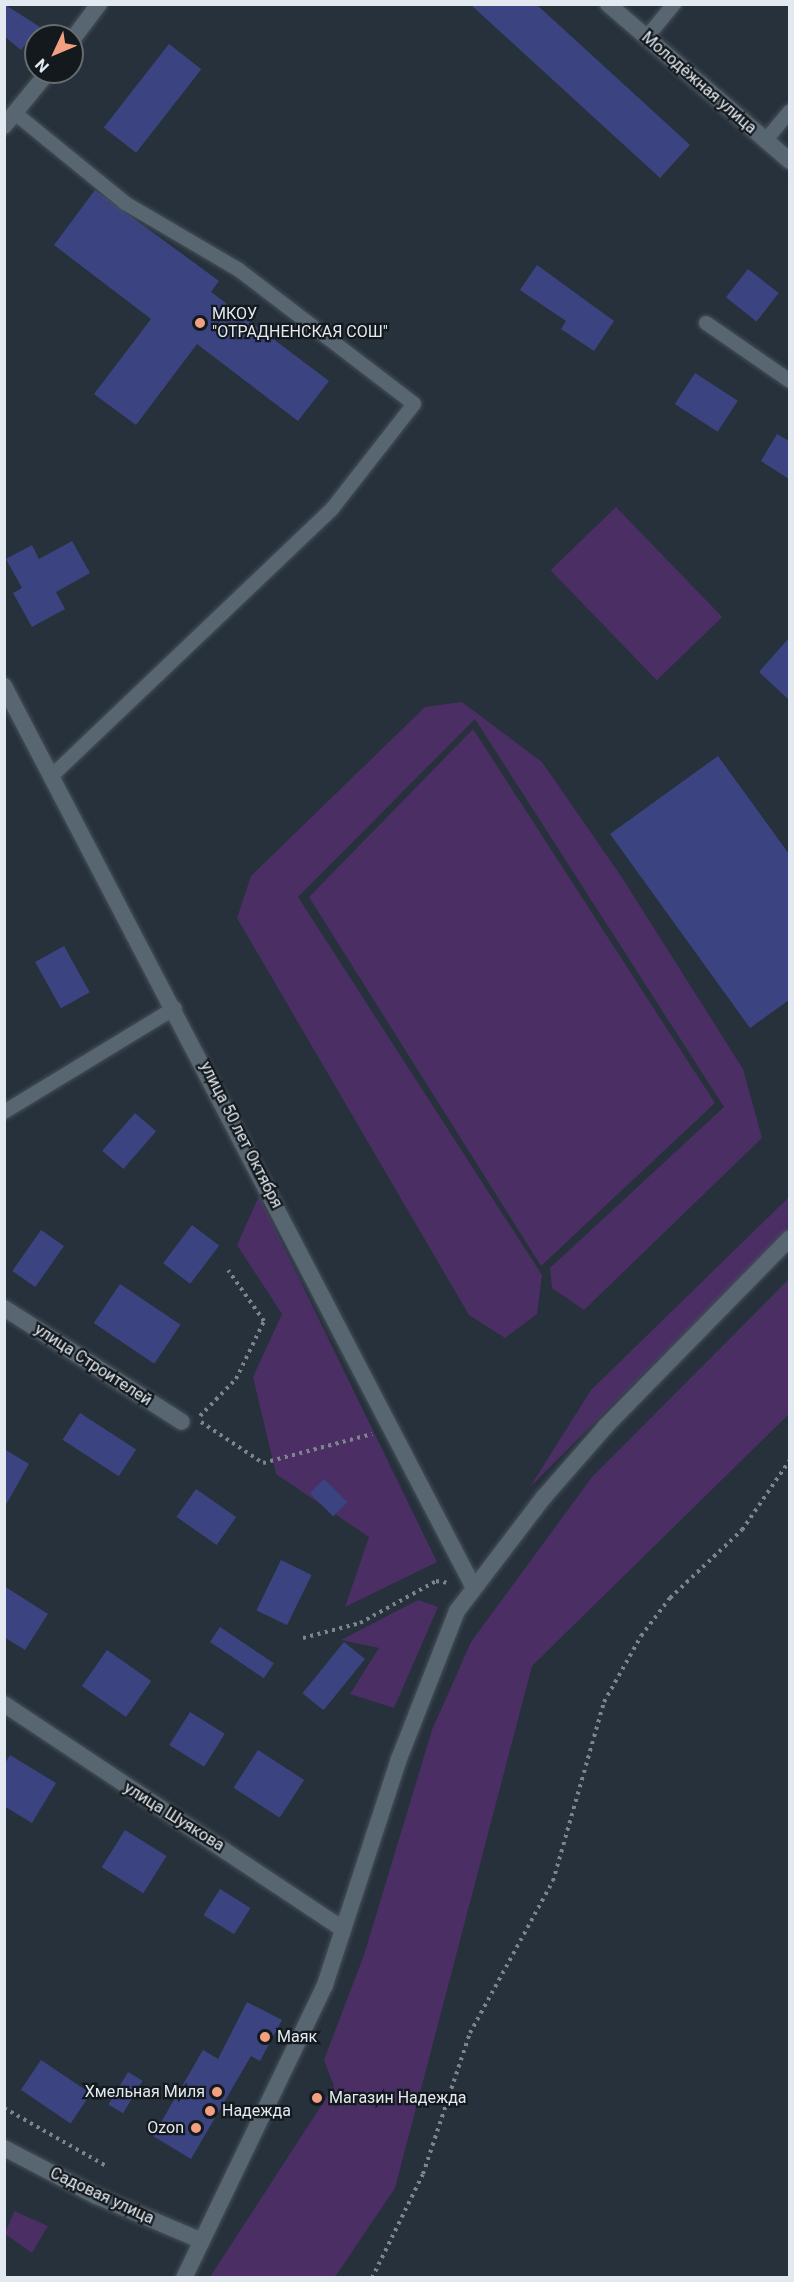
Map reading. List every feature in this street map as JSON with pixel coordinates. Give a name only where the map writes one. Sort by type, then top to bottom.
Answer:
[{"type":"street","points":[[84,24],[99,4]]},
{"type":"street","name":"Молодёжная улица","points":[[608,4],[789,161]]},
{"type":"street","points":[[10,120],[38,84]]},
{"type":"street","name":"улица 50 лет Октября","points":[[4,686],[175,1008],[473,1586]]},
{"type":"street","points":[[184,2277],[325,1985],[424,1689],[473,1586],[651,1377],[789,1238]]},
{"type":"street","name":"улица Строителей","points":[[4,1308],[189,1420]]},
{"type":"street","name":"улица Шуякова","points":[[4,1704],[343,1929]]},
{"type":"street","name":"Садовая улица","points":[[4,2148],[96,2196],[202,2241]]},
{"type":"lane","points":[[647,37],[674,4]]},
{"type":"lane","points":[[765,141],[789,111]]},
{"type":"lane","points":[[10,120],[125,203],[239,270],[414,404],[332,509],[52,776]]},
{"type":"lane","points":[[706,323],[789,381]]},
{"type":"lane","points":[[4,1112],[175,1008]]},
{"type":"path","points":[[228,1270],[264,1321],[236,1379],[189,1420],[263,1463],[374,1434]]},
{"type":"path","points":[[372,2277],[423,2174],[470,2032],[553,1881],[573,1827],[604,1702],[641,1636],[670,1598],[742,1530],[789,1460]]},
{"type":"path","points":[[303,1638],[360,1623],[435,1581],[473,1586]]},
{"type":"path","points":[[4,2108],[106,2166]]},
{"type":"shaded area","points":[[616,507],[722,617],[657,680],[551,570]]},
{"type":"shaded area","points":[[462,702],[542,762],[621,876],[743,1069],[762,1138],[584,1310],[552,1288],[550,1268],[724,1107],[475,719],[298,897],[542,1275],[537,1314],[505,1338],[469,1315],[237,918],[251,876],[425,707]]},
{"type":"shaded area","points":[[473,729],[715,1103],[541,1266],[309,897]]},
{"type":"shaded area","points":[[259,1196],[437,1562],[345,1607],[369,1537],[276,1474],[253,1377],[282,1314],[237,1245]]},
{"type":"shaded area","points":[[789,1197],[789,1228],[530,1487],[591,1390]]},
{"type":"shaded area","points":[[789,1279],[789,1414],[532,1666],[395,2188],[335,2277],[210,2277],[334,2086],[324,2060],[364,1955],[432,1730],[471,1642],[592,1477]]},
{"type":"shaded area","points":[[418,1600],[438,1607],[394,1708],[350,1694],[379,1648],[341,1640]]},
{"type":"shaded area","points":[[14,2211],[48,2226],[32,2253],[5,2234]]},
{"type":"building","points":[[4,4],[35,24],[24,24],[24,46],[21,50],[4,36]]},
{"type":"building","points":[[470,4],[536,4],[690,145],[660,178]]},
{"type":"building","points":[[169,44],[201,69],[136,153],[104,128]]},
{"type":"building","name":"МКОУ \"ОТРАДНЕНСКАЯ СОШ\"","points":[[95,190],[219,281],[211,292],[329,381],[298,421],[197,344],[136,425],[94,394],[151,319],[54,245]]},
{"type":"building","points":[[537,265],[614,321],[594,351],[561,329],[566,321],[520,290]]},
{"type":"building","points":[[748,269],[779,293],[757,321],[726,297]]},
{"type":"building","points":[[695,373],[738,401],[718,432],[675,404]]},
{"type":"building","points":[[777,434],[789,441],[789,479],[761,461]]},
{"type":"building","points":[[72,541],[90,573],[56,592],[65,609],[32,627],[13,593],[22,588],[6,559],[32,545],[39,559]]},
{"type":"building","points":[[789,638],[789,700],[759,672]]},
{"type":"building","points":[[718,756],[789,854],[789,1000],[750,1028],[610,834]]},
{"type":"building","points":[[64,946],[90,992],[61,1008],[35,962]]},
{"type":"building","points":[[135,1113],[156,1131],[123,1169],[102,1151]]},
{"type":"building","points":[[192,1225],[219,1245],[190,1284],[163,1263]]},
{"type":"building","points":[[41,1230],[64,1246],[35,1287],[12,1271]]},
{"type":"building","points":[[120,1284],[181,1325],[154,1364],[94,1323]]},
{"type":"building","points":[[80,1413],[136,1449],[119,1476],[63,1440]]},
{"type":"building","points":[[4,1449],[29,1464],[4,1508]]},
{"type":"building","points":[[324,1479],[347,1502],[333,1516],[310,1493]]},
{"type":"building","points":[[196,1489],[236,1517],[217,1545],[176,1517]]},
{"type":"building","points":[[281,1560],[312,1575],[287,1625],[256,1610]]},
{"type":"building","points":[[4,1586],[48,1614],[25,1650],[4,1637]]},
{"type":"building","points":[[220,1627],[274,1663],[264,1678],[210,1642]]},
{"type":"building","points":[[344,1642],[365,1659],[323,1710],[302,1693]]},
{"type":"building","points":[[107,1650],[151,1681],[126,1717],[82,1686]]},
{"type":"building","points":[[190,1712],[225,1734],[204,1767],[169,1745]]},
{"type":"building","points":[[258,1750],[304,1780],[280,1818],[233,1788]]},
{"type":"building","points":[[10,1755],[56,1783],[32,1823],[4,1806],[4,1765]]},
{"type":"building","points":[[125,1830],[167,1856],[143,1893],[102,1867]]},
{"type":"building","points":[[220,1889],[251,1908],[234,1934],[204,1915]]},
{"type":"building","points":[[247,2002],[282,2020],[260,2061],[251,2056],[191,2159],[153,2136],[203,2050],[218,2059]]},
{"type":"building","points":[[41,2060],[91,2094],[71,2123],[21,2090]]},
{"type":"building","points":[[128,2072],[143,2081],[123,2113],[108,2105]]},
{"type":"place","name":"МКОУ \"ОТРАДНЕНСКАЯ СОШ\"","points":[[200,323]]},
{"type":"place","name":"Маяк","points":[[265,2037]]},
{"type":"place","name":"Хмельная Миля","points":[[217,2092]]},
{"type":"place","name":"Магазин Надежда","points":[[317,2098]]},
{"type":"place","name":"Надежда","points":[[210,2111]]},
{"type":"place","name":"Ozon","points":[[196,2128]]}]
